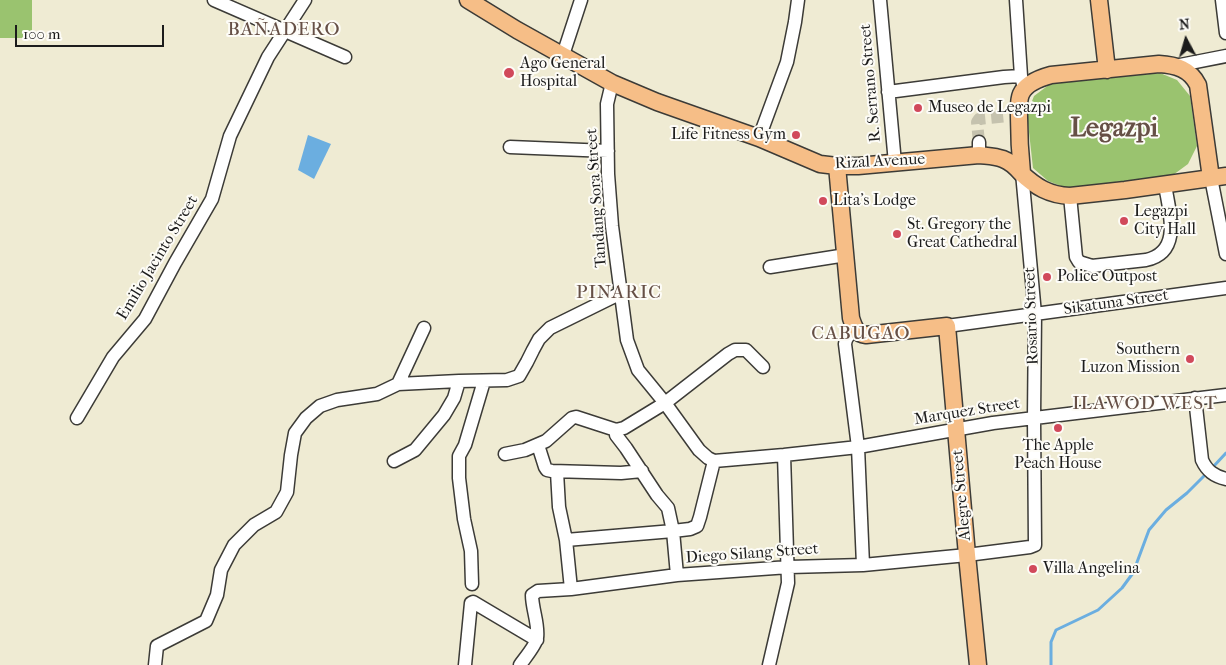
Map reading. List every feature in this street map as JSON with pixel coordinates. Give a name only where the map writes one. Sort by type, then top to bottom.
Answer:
[{"type":"main road","name":"Rizal Avenue","points":[[468,0],[516,30],[612,83],[657,102],[759,138],[828,166],[895,163],[979,148],[1002,158],[1033,183],[1050,193],[1061,196],[1083,196],[1219,177]]},
{"type":"main road","points":[[1100,0],[1107,70]]},
{"type":"main road","points":[[1023,82],[1051,75],[1159,64],[1175,66],[1191,74],[1198,85],[1219,177]]},
{"type":"main road","name":"Rosario Street","points":[[1022,173],[1014,115],[1023,82]]},
{"type":"main road","points":[[837,166],[852,318],[857,331]]},
{"type":"main road","name":"Sikatuna Street","points":[[857,331],[862,335],[866,335],[947,326]]},
{"type":"main road","name":"Alegre Street","points":[[947,326],[978,665]]},
{"type":"street","points":[[214,0],[345,57]]},
{"type":"street","name":"Emilio Jacinto Street","points":[[77,418],[112,357],[145,319],[212,199],[230,136],[268,57],[305,0]]},
{"type":"street","points":[[564,56],[581,0]]},
{"type":"street","points":[[759,138],[787,62],[796,22],[798,0]]},
{"type":"street","name":"R. Serrano Street","points":[[880,0],[895,163]]},
{"type":"street","name":"Rosario Street","points":[[1016,0],[1023,82]]},
{"type":"street","points":[[1222,0],[1226,33]]},
{"type":"street","points":[[1175,66],[1226,56]]},
{"type":"street","points":[[888,92],[1004,77],[1023,82]]},
{"type":"street","name":"Tandang Sora Street","points":[[612,83],[607,104],[608,174],[612,226],[627,340],[638,370],[665,402],[699,450],[708,458],[714,460]]},
{"type":"street","points":[[510,147],[608,151]]},
{"type":"street","name":"Rosario Street","points":[[1022,173],[1035,314],[1035,545]]},
{"type":"street","points":[[1219,177],[1226,254]]},
{"type":"street","points":[[1070,196],[1076,256],[1079,262],[1092,266],[1101,265],[1152,258],[1166,247],[1170,240],[1171,227],[1165,185]]},
{"type":"street","points":[[770,267],[846,255]]},
{"type":"street","name":"Sikatuna Street","points":[[947,326],[1226,288]]},
{"type":"street","points":[[155,665],[157,646],[206,621],[217,595],[221,570],[234,546],[254,525],[276,512],[287,492],[295,433],[306,418],[320,406],[337,400],[377,394],[398,384],[507,380],[519,376],[540,339],[550,328],[621,293]]},
{"type":"street","points":[[398,384],[424,328]]},
{"type":"street","points":[[857,331],[848,336],[845,344],[858,447],[863,565]]},
{"type":"street","points":[[505,454],[525,450],[546,441],[572,418],[616,430],[624,428],[665,402],[735,350],[746,350],[762,367]]},
{"type":"street","points":[[394,461],[415,450],[444,415],[454,398],[460,381]]},
{"type":"street","points":[[472,584],[471,551],[464,519],[459,456],[465,445],[484,381]]},
{"type":"street","name":"Marquez Street","points":[[714,460],[858,447],[994,423],[1226,395]]},
{"type":"street","points":[[1195,398],[1202,460],[1210,471],[1226,479]]},
{"type":"street","points":[[616,430],[616,434],[668,508],[673,531],[677,576]]},
{"type":"street","points":[[538,445],[547,470],[557,472],[621,473],[642,471]]},
{"type":"street","points":[[769,665],[788,583],[784,455]]},
{"type":"street","points":[[566,540],[673,531],[697,526],[714,460]]},
{"type":"street","points":[[557,472],[559,507],[566,540],[571,589]]},
{"type":"street","name":"Diego Silang Street","points":[[537,640],[532,594],[538,591],[571,589],[677,576],[789,567],[863,565],[967,555],[1035,545]]},
{"type":"street","points":[[465,665],[470,603],[474,602],[537,640],[520,665]]},
{"type":"green space","points":[[0,0],[32,0],[32,38],[0,38]]},
{"type":"green space","points":[[1160,73],[1177,80],[1190,96],[1197,146],[1188,164],[1173,175],[1066,188],[1048,181],[1033,168],[1027,114],[1034,96],[1050,84]]},
{"type":"water","points":[[308,135],[331,144],[314,179],[298,170]]},
{"type":"waterway","points":[[1212,468],[1226,453]]},
{"type":"waterway","points":[[1051,665],[1051,642],[1056,630],[1098,610],[1122,588],[1133,573],[1149,530],[1166,510],[1207,473]]},
{"type":"tunnel","points":[[979,142],[977,122],[979,119],[1009,116]]},
{"type":"place","name":"Ago General Hospital","points":[[509,73]]},
{"type":"place","name":"Museo de Legazpi","points":[[918,108]]},
{"type":"place","name":"Life Fitness Gym","points":[[796,135]]},
{"type":"place","name":"Lita's Lodge","points":[[823,201]]},
{"type":"place","name":"Legazpi City Hall","points":[[1124,221]]},
{"type":"place","name":"St. Gregory the Great Cathedral","points":[[897,234]]},
{"type":"place","name":"Police Outpost","points":[[1047,277]]},
{"type":"place","name":"Southern Luzon Mission","points":[[1190,359]]},
{"type":"place","name":"The Apple Peach House","points":[[1058,428]]},
{"type":"place","name":"Villa Angelina","points":[[1033,569]]},
{"type":"district","name":"BAÑADERO","points":[[284,30]]},
{"type":"district","name":"Legazpi","points":[[1114,130]]},
{"type":"district","name":"PINARIC","points":[[619,293]]},
{"type":"district","name":"CABUGAO","points":[[861,334]]},
{"type":"district","name":"ILAWOD WEST","points":[[1145,404]]}]
